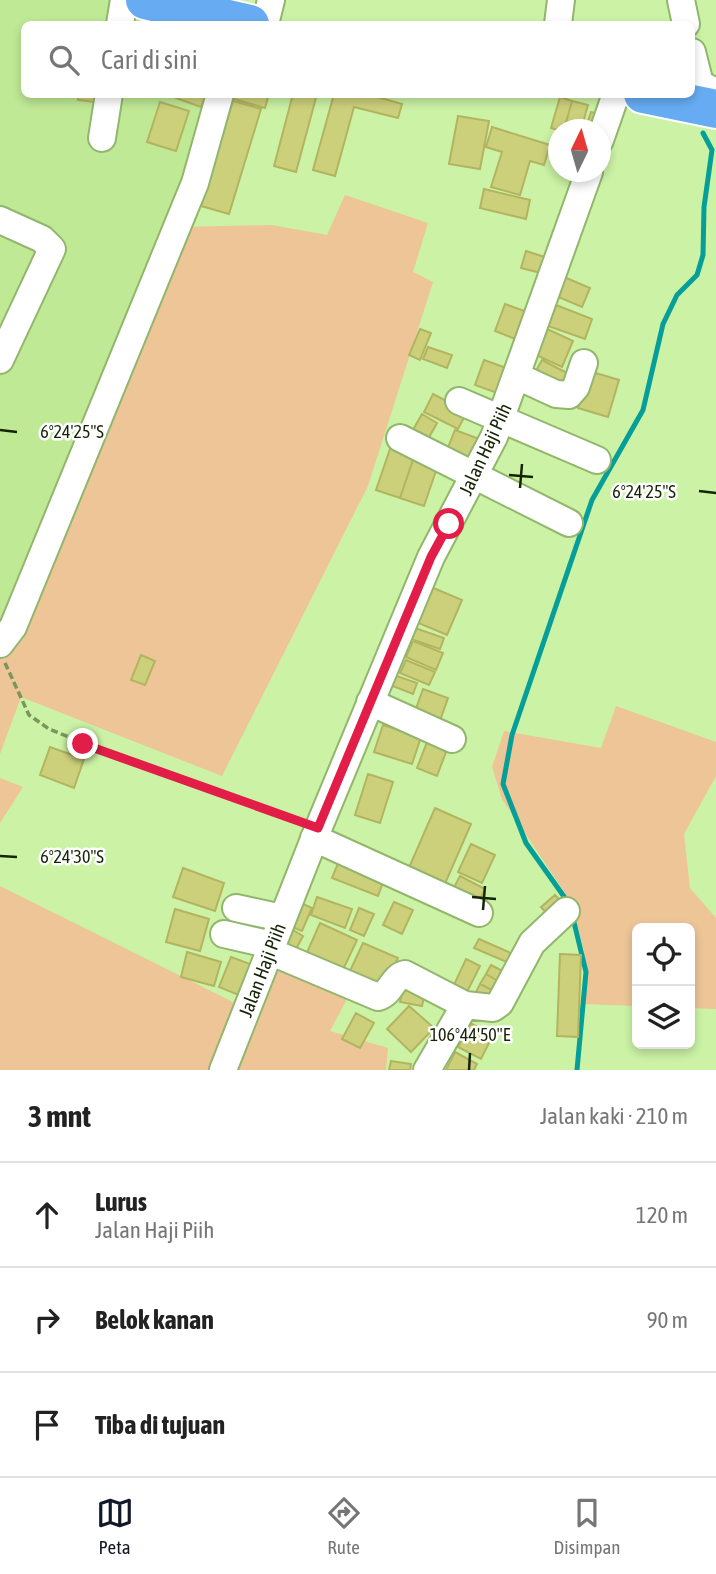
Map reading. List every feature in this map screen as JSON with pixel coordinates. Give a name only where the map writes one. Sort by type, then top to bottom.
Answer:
[{"type":"highway","points":[[163,2],[236,21]]},
{"type":"highway","points":[[660,98],[716,109]]},
{"type":"street","points":[[120,21],[124,0]]},
{"type":"street","points":[[250,21],[271,0]]},
{"type":"street","points":[[558,21],[561,0]]},
{"type":"street","points":[[681,0],[685,21]]},
{"type":"street","points":[[695,64],[701,83],[716,92]]},
{"type":"street","points":[[102,138],[107,98]]},
{"type":"street","points":[[2,653],[187,204],[219,98]]},
{"type":"street","points":[[607,119],[615,98]]},
{"type":"street","name":"Jalan Haji Piih","points":[[223,1070],[316,833],[431,557],[476,475],[502,417],[585,182]]},
{"type":"street","points":[[0,220],[42,239],[52,249],[0,360]]},
{"type":"street","points":[[517,376],[556,394],[569,395],[576,387],[584,363]]},
{"type":"street","points":[[459,401],[502,417],[597,460]]},
{"type":"street","points":[[400,439],[569,523]]},
{"type":"street","points":[[370,702],[452,738]]},
{"type":"street","points":[[316,833],[479,913]]},
{"type":"street","points":[[236,908],[282,918]]},
{"type":"street","points":[[223,934],[271,948],[378,997],[385,995],[397,977],[405,974],[465,1005],[487,1009],[500,1003],[532,943],[566,911]]},
{"type":"street","points":[[427,1070],[465,1005]]},
{"type":"path","points":[[2,653],[29,715],[49,729],[316,833]]},
{"type":"shaded area","points":[[0,0],[200,0],[238,21],[21,21],[21,98],[226,98],[0,625]]},
{"type":"shaded area","points":[[345,195],[428,223],[413,272],[433,282],[368,486],[222,776],[21,697],[0,754],[0,625],[181,227],[272,225],[327,235]]},
{"type":"shaded area","points":[[616,706],[716,742],[716,776],[684,834],[690,888],[716,918],[716,1009],[695,1008],[695,923],[632,923],[632,1006],[584,1004],[584,950],[571,902],[502,799],[492,767],[504,731],[601,748]]},
{"type":"shaded area","points":[[0,778],[23,787],[0,823]]},
{"type":"shaded area","points":[[0,886],[253,1012],[291,950],[355,984],[330,1031],[388,1048],[386,1070],[0,1070]]},
{"type":"building","points":[[78,98],[103,98],[102,103]]},
{"type":"building","points":[[176,98],[204,98],[201,107]]},
{"type":"building","points":[[234,98],[268,98],[265,108]]},
{"type":"building","points":[[292,98],[316,98],[296,172],[274,166]]},
{"type":"building","points":[[333,98],[381,98],[402,104],[398,118],[354,107],[335,176],[313,170]]},
{"type":"building","points":[[560,98],[572,101],[567,119],[554,119]]},
{"type":"building","points":[[233,101],[261,109],[229,214],[201,206]]},
{"type":"building","points":[[572,101],[588,105],[584,119],[567,119]]},
{"type":"building","points":[[160,102],[189,111],[176,151],[147,142]]},
{"type":"building","points":[[591,112],[603,115],[602,119],[589,119]]},
{"type":"building","points":[[458,116],[489,121],[480,169],[449,164]]},
{"type":"building","points":[[492,127],[548,144],[548,152],[544,165],[530,161],[520,195],[491,187],[502,152],[486,147]]},
{"type":"building","points":[[484,189],[530,200],[526,219],[480,208]]},
{"type":"building","points":[[526,251],[554,260],[549,275],[521,268]]},
{"type":"building","points":[[564,277],[590,288],[582,307],[556,296]]},
{"type":"building","points":[[505,304],[533,314],[523,342],[495,331]]},
{"type":"building","points":[[556,305],[592,319],[585,339],[548,326]]},
{"type":"building","points":[[545,328],[573,341],[562,367],[534,354]]},
{"type":"building","points":[[420,329],[431,333],[420,360],[409,355]]},
{"type":"building","points":[[428,347],[452,355],[447,368],[423,359]]},
{"type":"building","points":[[484,360],[509,369],[500,394],[475,385]]},
{"type":"building","points":[[542,360],[567,373],[558,391],[532,378]]},
{"type":"building","points":[[589,371],[619,380],[608,417],[578,408]]},
{"type":"building","points":[[433,394],[467,412],[458,429],[424,412]]},
{"type":"building","points":[[422,414],[437,423],[428,439],[413,430]]},
{"type":"building","points":[[455,430],[485,441],[475,466],[445,455]]},
{"type":"building","points":[[391,446],[415,454],[400,498],[376,490]]},
{"type":"building","points":[[415,454],[439,462],[424,506],[400,498]]},
{"type":"building","points":[[431,587],[462,600],[447,635],[416,622]]},
{"type":"building","points":[[415,628],[444,638],[440,649],[411,639]]},
{"type":"building","points":[[413,641],[443,653],[436,670],[406,657]]},
{"type":"building","points":[[141,655],[155,661],[145,685],[131,680]]},
{"type":"building","points":[[406,660],[435,672],[429,685],[400,673]]},
{"type":"building","points":[[394,675],[417,683],[413,694],[390,685]]},
{"type":"building","points":[[423,689],[448,698],[438,726],[413,717]]},
{"type":"building","points":[[383,725],[421,737],[412,764],[374,752]]},
{"type":"building","points":[[429,737],[449,744],[437,776],[417,768]]},
{"type":"building","points":[[50,747],[84,759],[74,788],[40,775]]},
{"type":"building","points":[[368,774],[393,782],[380,823],[355,815]]},
{"type":"building","points":[[435,808],[471,824],[444,886],[408,870]]},
{"type":"building","points":[[471,844],[495,855],[482,883],[458,872]]},
{"type":"building","points":[[341,856],[386,874],[378,896],[332,878]]},
{"type":"building","points":[[183,868],[224,883],[215,911],[173,897]]},
{"type":"building","points":[[460,876],[485,889],[477,906],[451,893]]},
{"type":"building","points":[[555,895],[566,907],[552,919],[541,907]]},
{"type":"building","points":[[317,897],[352,909],[345,928],[311,915]]},
{"type":"building","points":[[394,902],[413,910],[402,934],[383,925]]},
{"type":"building","points":[[303,904],[312,908],[302,931],[292,927]]},
{"type":"building","points":[[359,908],[374,914],[364,936],[350,930]]},
{"type":"building","points":[[175,909],[209,919],[200,951],[166,942]]},
{"type":"building","points":[[320,923],[357,940],[341,974],[305,957]]},
{"type":"building","points":[[293,930],[303,936],[295,951],[284,946]]},
{"type":"building","points":[[479,939],[513,954],[509,963],[474,948]]},
{"type":"building","points":[[363,943],[398,958],[384,988],[349,973]]},
{"type":"building","points":[[187,952],[221,962],[214,986],[181,977]]},
{"type":"building","points":[[560,954],[581,955],[578,1037],[557,1036]]},
{"type":"building","points":[[231,957],[258,967],[246,998],[219,987]]},
{"type":"building","points":[[466,959],[480,966],[465,996],[452,989]]},
{"type":"building","points":[[491,965],[510,975],[505,985],[486,974]]},
{"type":"building","points":[[486,974],[505,985],[500,994],[480,984]]},
{"type":"building","points":[[404,983],[426,987],[422,1006],[400,1002]]},
{"type":"building","points":[[480,984],[500,994],[495,1004],[475,994]]},
{"type":"building","points":[[409,1006],[434,1028],[411,1052],[387,1029]]},
{"type":"building","points":[[356,1013],[374,1023],[360,1048],[342,1039]]},
{"type":"building","points":[[470,1023],[493,1035],[481,1059],[458,1047]]},
{"type":"building","points":[[455,1052],[477,1064],[474,1070],[446,1070]]},
{"type":"building","points":[[391,1061],[411,1064],[410,1070],[389,1070]]},
{"type":"waterway","points":[[570,905],[526,843],[503,784],[512,735],[592,500],[643,410],[663,324],[677,295],[697,275],[703,255],[704,207],[712,150],[703,133]]},
{"type":"waterway","points":[[572,914],[586,972],[577,1070]]},
{"type":"route","points":[[83,744],[318,828],[431,557],[449,524]]}]
